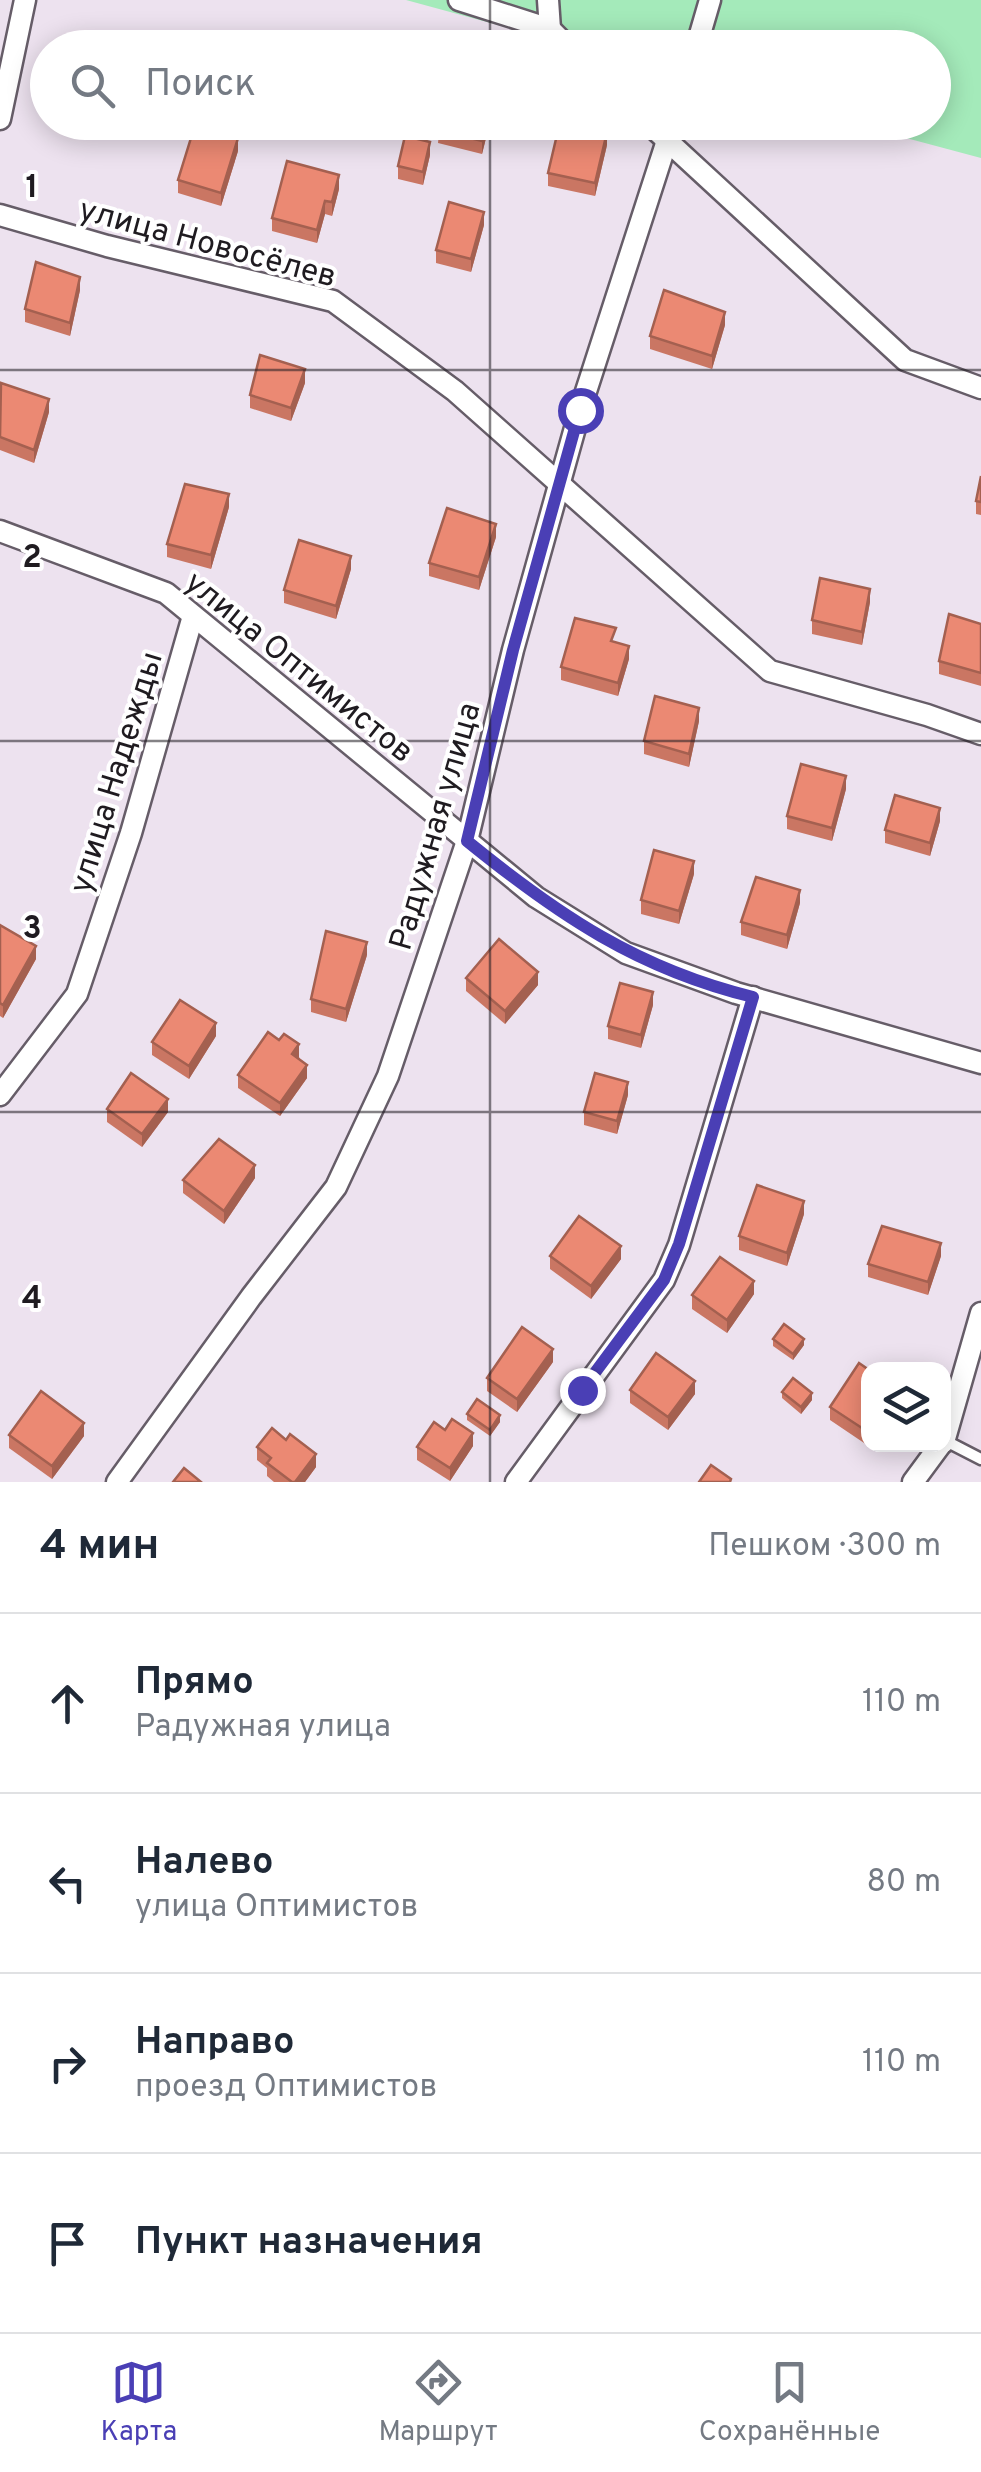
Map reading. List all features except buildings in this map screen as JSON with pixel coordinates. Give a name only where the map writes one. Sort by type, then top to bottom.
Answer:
[{"type":"street","points":[[0,119],[25,0]]},
{"type":"street","points":[[459,0],[550,29],[548,0]]},
{"type":"street","points":[[701,30],[710,0]]},
{"type":"street","name":"Радужная улица","points":[[117,1482],[336,1187],[388,1076],[467,841],[513,650],[580,410],[667,140]]},
{"type":"street","points":[[678,140],[905,360],[981,388]]},
{"type":"street","name":"улица Новосёлев","points":[[0,215],[107,246],[332,301],[454,391],[770,671],[927,714],[981,734]]},
{"type":"street","name":"улица Оптимистов","points":[[0,531],[166,593],[536,897],[626,953],[753,997],[981,1063]]},
{"type":"street","name":"улица Надежды","points":[[0,1095],[77,994],[130,832],[192,616]]},
{"type":"street","points":[[516,1482],[664,1280],[679,1244],[753,997]]},
{"type":"street","points":[[951,1415],[981,1314]]},
{"type":"street","points":[[913,1482],[936,1452]]},
{"type":"lane","points":[[951,1446],[981,1460]]},
{"type":"green space","points":[[406,0],[981,0],[981,158],[914,140],[951,140],[951,30],[516,30]]},
{"type":"route","points":[[580,410],[513,650],[467,841],[536,897],[626,953],[753,997],[679,1244],[664,1280],[582,1390]]}]
